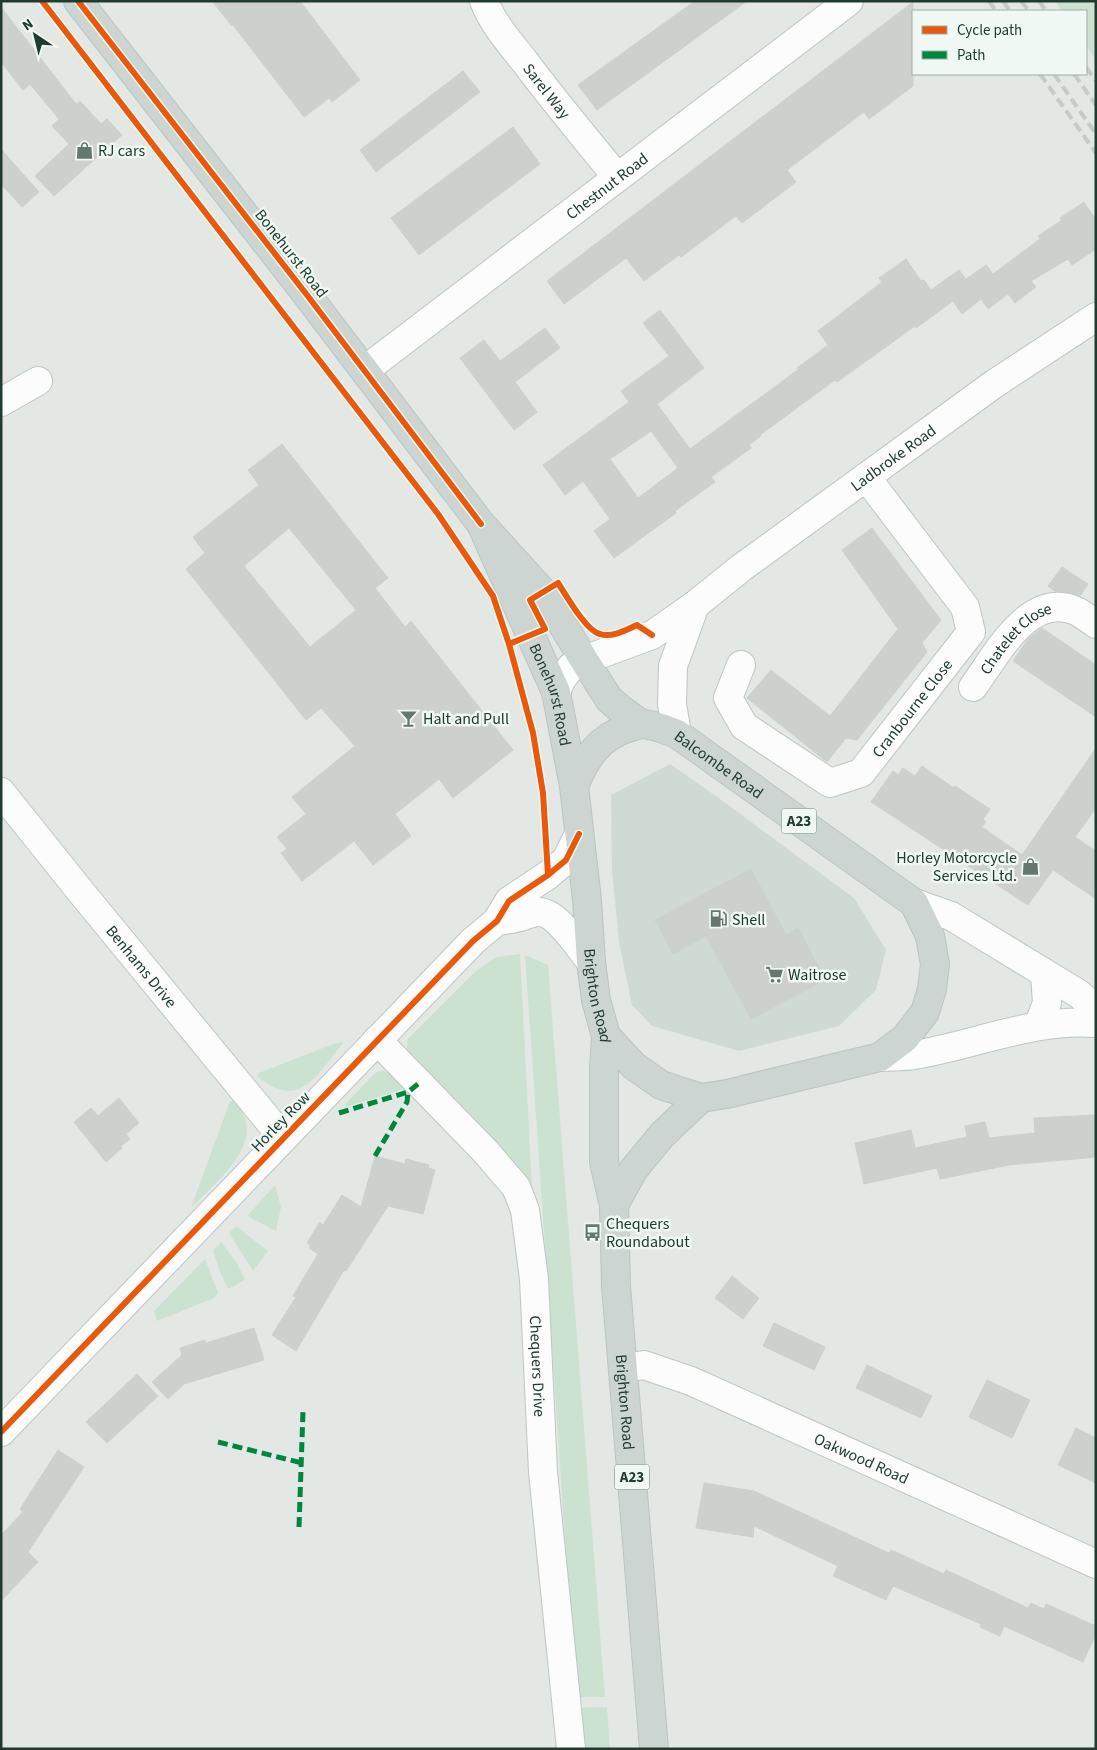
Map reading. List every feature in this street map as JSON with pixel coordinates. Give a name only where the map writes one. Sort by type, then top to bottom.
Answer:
[{"type":"main road","name":"Bonehurst Road","points":[[78,1],[365,370],[481,524],[543,592],[609,699],[618,708],[641,724]]},
{"type":"main road","name":"Bonehurst Road","points":[[481,524],[556,692],[574,786]]},
{"type":"main road","name":"Balcombe Road","points":[[641,724],[658,726],[677,734],[914,903],[930,936],[934,964],[932,990],[925,1012],[905,1038],[880,1057],[727,1094],[701,1098]]},
{"type":"main road","name":"A23","points":[[574,786],[582,766],[590,753],[603,741],[619,731],[641,724]]},
{"type":"main road","name":"Brighton Road","points":[[574,786],[587,900],[591,962],[596,1000],[606,1036],[604,1162],[614,1205],[616,1286],[622,1368],[654,1749]]},
{"type":"main road","name":"A23","points":[[606,1036],[634,1066],[660,1085],[701,1098]]},
{"type":"main road","points":[[614,1205],[639,1162],[662,1135],[701,1098]]},
{"type":"street","name":"Sarel Way","points":[[484,1],[488,12],[500,30],[536,78],[617,177]]},
{"type":"street","name":"Chestnut Road","points":[[365,370],[849,1]]},
{"type":"street","name":"Ladbroke Road","points":[[556,692],[561,680],[572,667],[584,660],[652,635],[695,606],[741,568],[994,384],[1096,317]]},
{"type":"street","points":[[1,402],[38,381]]},
{"type":"street","name":"Cranbourne Close","points":[[741,666],[728,698],[744,726],[830,783],[862,772],[971,632],[965,607],[866,477]]},
{"type":"street","name":"Ladbroke Road","points":[[677,734],[672,704],[672,666],[695,606]]},
{"type":"street","name":"Chatelet Close","points":[[974,687],[1017,626],[1032,615],[1045,609],[1058,608],[1076,611],[1096,624]]},
{"type":"street","name":"Benhams Drive","points":[[1,792],[80,892],[283,1138]]},
{"type":"street","name":"Horley Row","points":[[1,1432],[377,1040],[477,937],[497,921],[509,901],[548,875],[566,860],[579,834]]},
{"type":"street","name":"Balcombe Road","points":[[914,903],[951,916],[1079,994],[1096,1009]]},
{"type":"street","name":"Horley Row","points":[[497,921],[532,913],[542,912],[550,915],[560,923],[591,962]]},
{"type":"street","points":[[1038,1026],[1047,1003],[1044,974]]},
{"type":"street","name":"Balcombe Road","points":[[880,1057],[913,1055],[1038,1026],[1075,1022],[1096,1023]]},
{"type":"street","name":"Chequers Drive","points":[[377,1040],[497,1165],[516,1187],[525,1210],[534,1279],[543,1472],[571,1749]]},
{"type":"street","name":"Oakwood Road","points":[[622,1368],[644,1365],[691,1381],[1096,1564]]},
{"type":"shaded area","points":[[670,764],[854,898],[886,950],[876,990],[839,1026],[739,1051],[652,1026],[632,1005],[619,942],[612,870],[611,795]]},
{"type":"green space","points":[[1055,1],[1096,1],[1096,60],[1087,46],[1087,10],[1061,10]]},
{"type":"green space","points":[[520,954],[532,1188],[412,1061],[407,1050],[407,1040],[477,970],[497,957]]},
{"type":"green space","points":[[525,955],[548,965],[605,1697],[576,1697]]},
{"type":"green space","points":[[344,1042],[316,1077],[296,1090],[285,1091],[272,1086],[257,1076],[259,1073],[333,1044]]},
{"type":"green space","points":[[376,1072],[390,1073],[407,1088],[345,1107],[347,1102]]},
{"type":"green space","points":[[230,1101],[233,1101],[243,1114],[247,1127],[245,1140],[240,1153],[232,1165],[191,1208]]},
{"type":"green space","points":[[275,1185],[281,1207],[276,1231],[247,1216]]},
{"type":"green space","points":[[236,1226],[268,1251],[253,1271],[229,1233]]},
{"type":"green space","points":[[221,1242],[237,1263],[245,1280],[228,1289],[219,1270],[213,1250]]},
{"type":"green space","points":[[205,1259],[218,1293],[214,1298],[157,1321],[154,1311]]},
{"type":"green space","points":[[607,1707],[610,1749],[579,1749],[576,1708]]},
{"type":"building","points":[[212,1],[300,1],[360,80],[332,102],[329,98],[304,117],[233,25]]},
{"type":"building","points":[[695,1],[747,1],[597,110],[578,85]]},
{"type":"building","points":[[913,2],[913,86],[869,119],[864,112],[787,170],[796,182],[742,223],[736,216],[681,257],[679,255],[644,281],[626,258],[564,304],[547,281]]},
{"type":"building","points":[[1,7],[76,104],[80,101],[101,124],[107,119],[122,135],[54,196],[35,176],[69,144],[52,126],[59,119],[30,84],[23,90],[1,62]]},
{"type":"building","points":[[463,71],[480,92],[376,172],[360,150]]},
{"type":"building","points":[[513,127],[540,164],[419,255],[391,218]]},
{"type":"building","points":[[1,149],[39,192],[22,207],[1,184]]},
{"type":"building","points":[[1084,202],[1096,220],[1096,249],[1072,265],[1068,259],[1031,281],[1036,287],[1015,303],[1008,294],[988,309],[981,299],[962,314],[953,301],[837,382],[835,380],[760,435],[749,445],[751,448],[711,477],[715,482],[614,558],[594,531],[610,519],[583,481],[565,495],[543,465],[629,402],[621,391],[669,356],[643,323],[660,310],[704,368],[657,404],[690,449],[799,369],[797,368],[828,345],[818,331],[882,282],[879,278],[906,259],[921,281],[924,280],[931,290],[959,270],[966,279],[986,265],[993,274],[1040,239],[1038,236],[1062,220],[1060,218]],"holes":[[[651,431],[678,468],[638,498],[610,459]]]},
{"type":"building","points":[[545,328],[560,348],[515,382],[537,412],[514,430],[460,358],[484,340],[500,361]]},
{"type":"building","points":[[282,444],[388,578],[375,588],[405,627],[411,621],[513,750],[453,798],[439,779],[395,814],[411,836],[373,865],[354,841],[302,881],[281,853],[287,849],[277,837],[306,814],[292,797],[355,746],[321,708],[306,720],[186,569],[205,553],[193,537],[259,485],[248,470]],"holes":[[[289,528],[356,610],[310,647],[244,566]]]},
{"type":"building","points":[[872,528],[941,620],[922,643],[927,652],[857,740],[846,738],[827,762],[747,698],[771,670],[830,716],[898,629],[842,550]]},
{"type":"building","points":[[1062,567],[1088,584],[1080,596],[1056,592],[1048,586]]},
{"type":"building","points":[[1042,628],[1096,665],[1096,717],[1013,661],[1028,639]]},
{"type":"building","points":[[1096,748],[1096,808],[1075,837],[1096,851],[1096,899],[1053,870],[1028,905],[871,802],[893,771],[898,775],[903,768],[915,776],[922,766],[990,809],[983,819],[986,822],[982,827],[1022,855]]},
{"type":"building","points":[[751,869],[786,935],[798,928],[825,980],[751,1019],[706,936],[673,954],[655,920]]},
{"type":"building","points":[[119,1098],[139,1123],[126,1134],[130,1139],[106,1162],[74,1122],[91,1108],[98,1116]]},
{"type":"building","points":[[1096,1115],[1096,1157],[1009,1165],[940,1179],[937,1168],[864,1184],[855,1143],[911,1130],[915,1148],[967,1137],[965,1126],[985,1122],[989,1138],[1035,1133],[1034,1118]]},
{"type":"building","points":[[375,1156],[405,1164],[406,1159],[429,1165],[428,1168],[435,1170],[423,1214],[388,1206],[346,1271],[344,1270],[296,1351],[272,1335],[296,1297],[293,1296],[318,1254],[309,1248],[311,1245],[307,1243],[320,1222],[323,1225],[342,1195],[361,1207]]},
{"type":"building","points":[[732,1276],[759,1298],[743,1319],[715,1298]]},
{"type":"building","points":[[774,1323],[825,1347],[814,1370],[763,1346]]},
{"type":"building","points":[[254,1328],[264,1360],[184,1384],[168,1399],[152,1382],[182,1355],[180,1348],[205,1340],[206,1343]]},
{"type":"building","points":[[867,1365],[932,1396],[921,1418],[856,1388]]},
{"type":"building","points":[[137,1374],[158,1396],[107,1443],[86,1422]]},
{"type":"building","points":[[987,1380],[1030,1400],[1012,1438],[969,1417]]},
{"type":"building","points":[[1076,1428],[1096,1438],[1096,1483],[1058,1465]]},
{"type":"building","points":[[58,1450],[84,1467],[28,1552],[38,1562],[1,1601],[1,1535],[23,1512],[20,1509]]},
{"type":"building","points":[[704,1483],[754,1491],[889,1553],[891,1550],[944,1574],[946,1570],[1028,1608],[1031,1603],[1044,1609],[1046,1604],[1096,1626],[1096,1634],[1083,1662],[1004,1626],[1000,1636],[980,1627],[981,1624],[893,1586],[886,1600],[833,1576],[838,1566],[754,1526],[753,1537],[696,1528]]},
{"type":"railway","points":[[989,1],[995,10]]},
{"type":"railway","points":[[1003,1],[1009,10]]},
{"type":"railway","points":[[1021,1],[1028,10]]},
{"type":"railway","points":[[1039,1],[1045,10]]},
{"type":"railway","points":[[1087,68],[1096,81]]},
{"type":"railway","points":[[1041,75],[1096,153]]},
{"type":"railway","points":[[1055,75],[1096,134]]},
{"type":"railway","points":[[1075,75],[1096,105]]},
{"type":"marked path","points":[[339,1113],[408,1092],[418,1084]]},
{"type":"marked path","points":[[375,1156],[407,1102],[408,1092]]},
{"type":"marked path","points":[[299,1527],[303,1411]]},
{"type":"marked path","points":[[218,1442],[302,1463]]},
{"type":"cycle path","points":[[42,1],[438,514],[493,596],[509,644],[533,733],[543,793],[548,875]]},
{"type":"cycle path","points":[[78,1],[307,295],[481,524]]},
{"type":"cycle path","points":[[509,644],[545,629],[530,600],[558,583],[577,612],[589,626],[600,634],[619,633],[637,625],[652,635]]},
{"type":"cycle path","points":[[1,1432],[473,941],[497,921],[509,901],[548,875],[566,860],[579,834]]},
{"type":"place","name":"RJ cars","points":[[84,150]]},
{"type":"place","name":"Halt and Pull","points":[[409,718]]},
{"type":"place","name":"Horley Motorcycle Services Ltd.","points":[[1031,866]]},
{"type":"place","name":"Shell","points":[[718,919]]},
{"type":"place","name":"Waitrose","points":[[774,974]]},
{"type":"place","name":"Chequers Roundabout","points":[[592,1232]]}]
